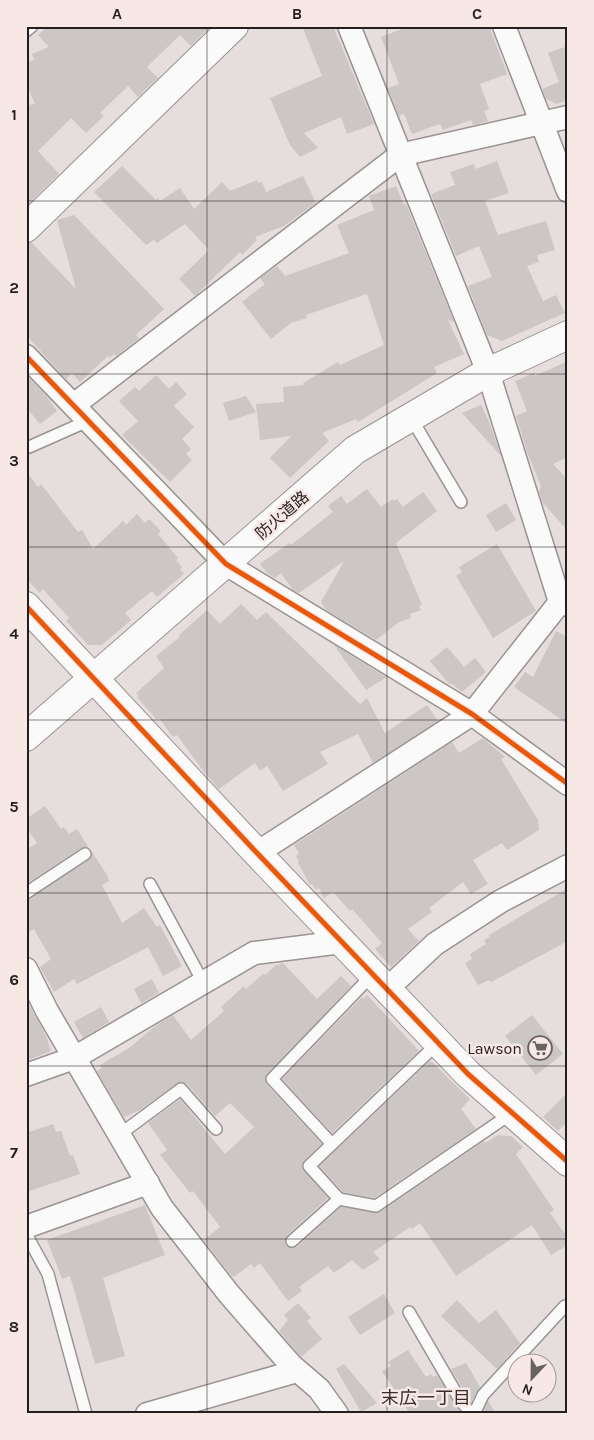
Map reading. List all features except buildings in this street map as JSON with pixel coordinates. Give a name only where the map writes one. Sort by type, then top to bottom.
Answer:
[{"type":"street","points":[[26,228],[234,26]]},
{"type":"street","points":[[256,853],[472,714],[565,602],[488,372],[349,26]]},
{"type":"street","points":[[504,26],[568,191]]},
{"type":"street","points":[[82,412],[400,155],[568,117]]},
{"type":"street","name":"防火道路","points":[[26,737],[355,450],[410,416],[488,372],[568,335]]},
{"type":"street","points":[[26,356],[82,412],[226,564],[472,714],[568,784]]},
{"type":"street","points":[[26,606],[256,853],[468,1074],[568,1162]]},
{"type":"street","points":[[380,982],[501,901],[568,866]]},
{"type":"street","points":[[26,1075],[74,1058],[254,952],[342,942]]},
{"type":"street","points":[[26,969],[74,1058],[162,1208],[229,1294],[298,1371],[320,1389],[337,1414]]},
{"type":"street","points":[[26,1227],[148,1183]]},
{"type":"street","points":[[147,1414],[298,1371]]},
{"type":"lane","points":[[26,31],[32,26]]},
{"type":"lane","points":[[29,447],[82,412]]},
{"type":"lane","points":[[410,416],[461,502]]},
{"type":"lane","points":[[26,893],[86,854]]},
{"type":"lane","points":[[150,884],[203,982]]},
{"type":"lane","points":[[332,1144],[272,1079],[380,982]]},
{"type":"lane","points":[[438,1043],[309,1166],[340,1199],[376,1206],[512,1113]]},
{"type":"lane","points":[[119,1135],[181,1089],[216,1129]]},
{"type":"lane","points":[[292,1241],[340,1199]]},
{"type":"lane","points":[[26,1234],[48,1274],[86,1414]]},
{"type":"lane","points":[[409,1312],[459,1398],[472,1414],[483,1395],[565,1306]]},
{"type":"cycle path","points":[[26,356],[226,564],[472,714],[568,784]]},
{"type":"cycle path","points":[[26,606],[257,853],[468,1074],[568,1162]]},
{"type":"place","name":"Lawson","points":[[540,1048]]},
{"type":"district","name":"末広一丁目","points":[[426,1398]]}]
